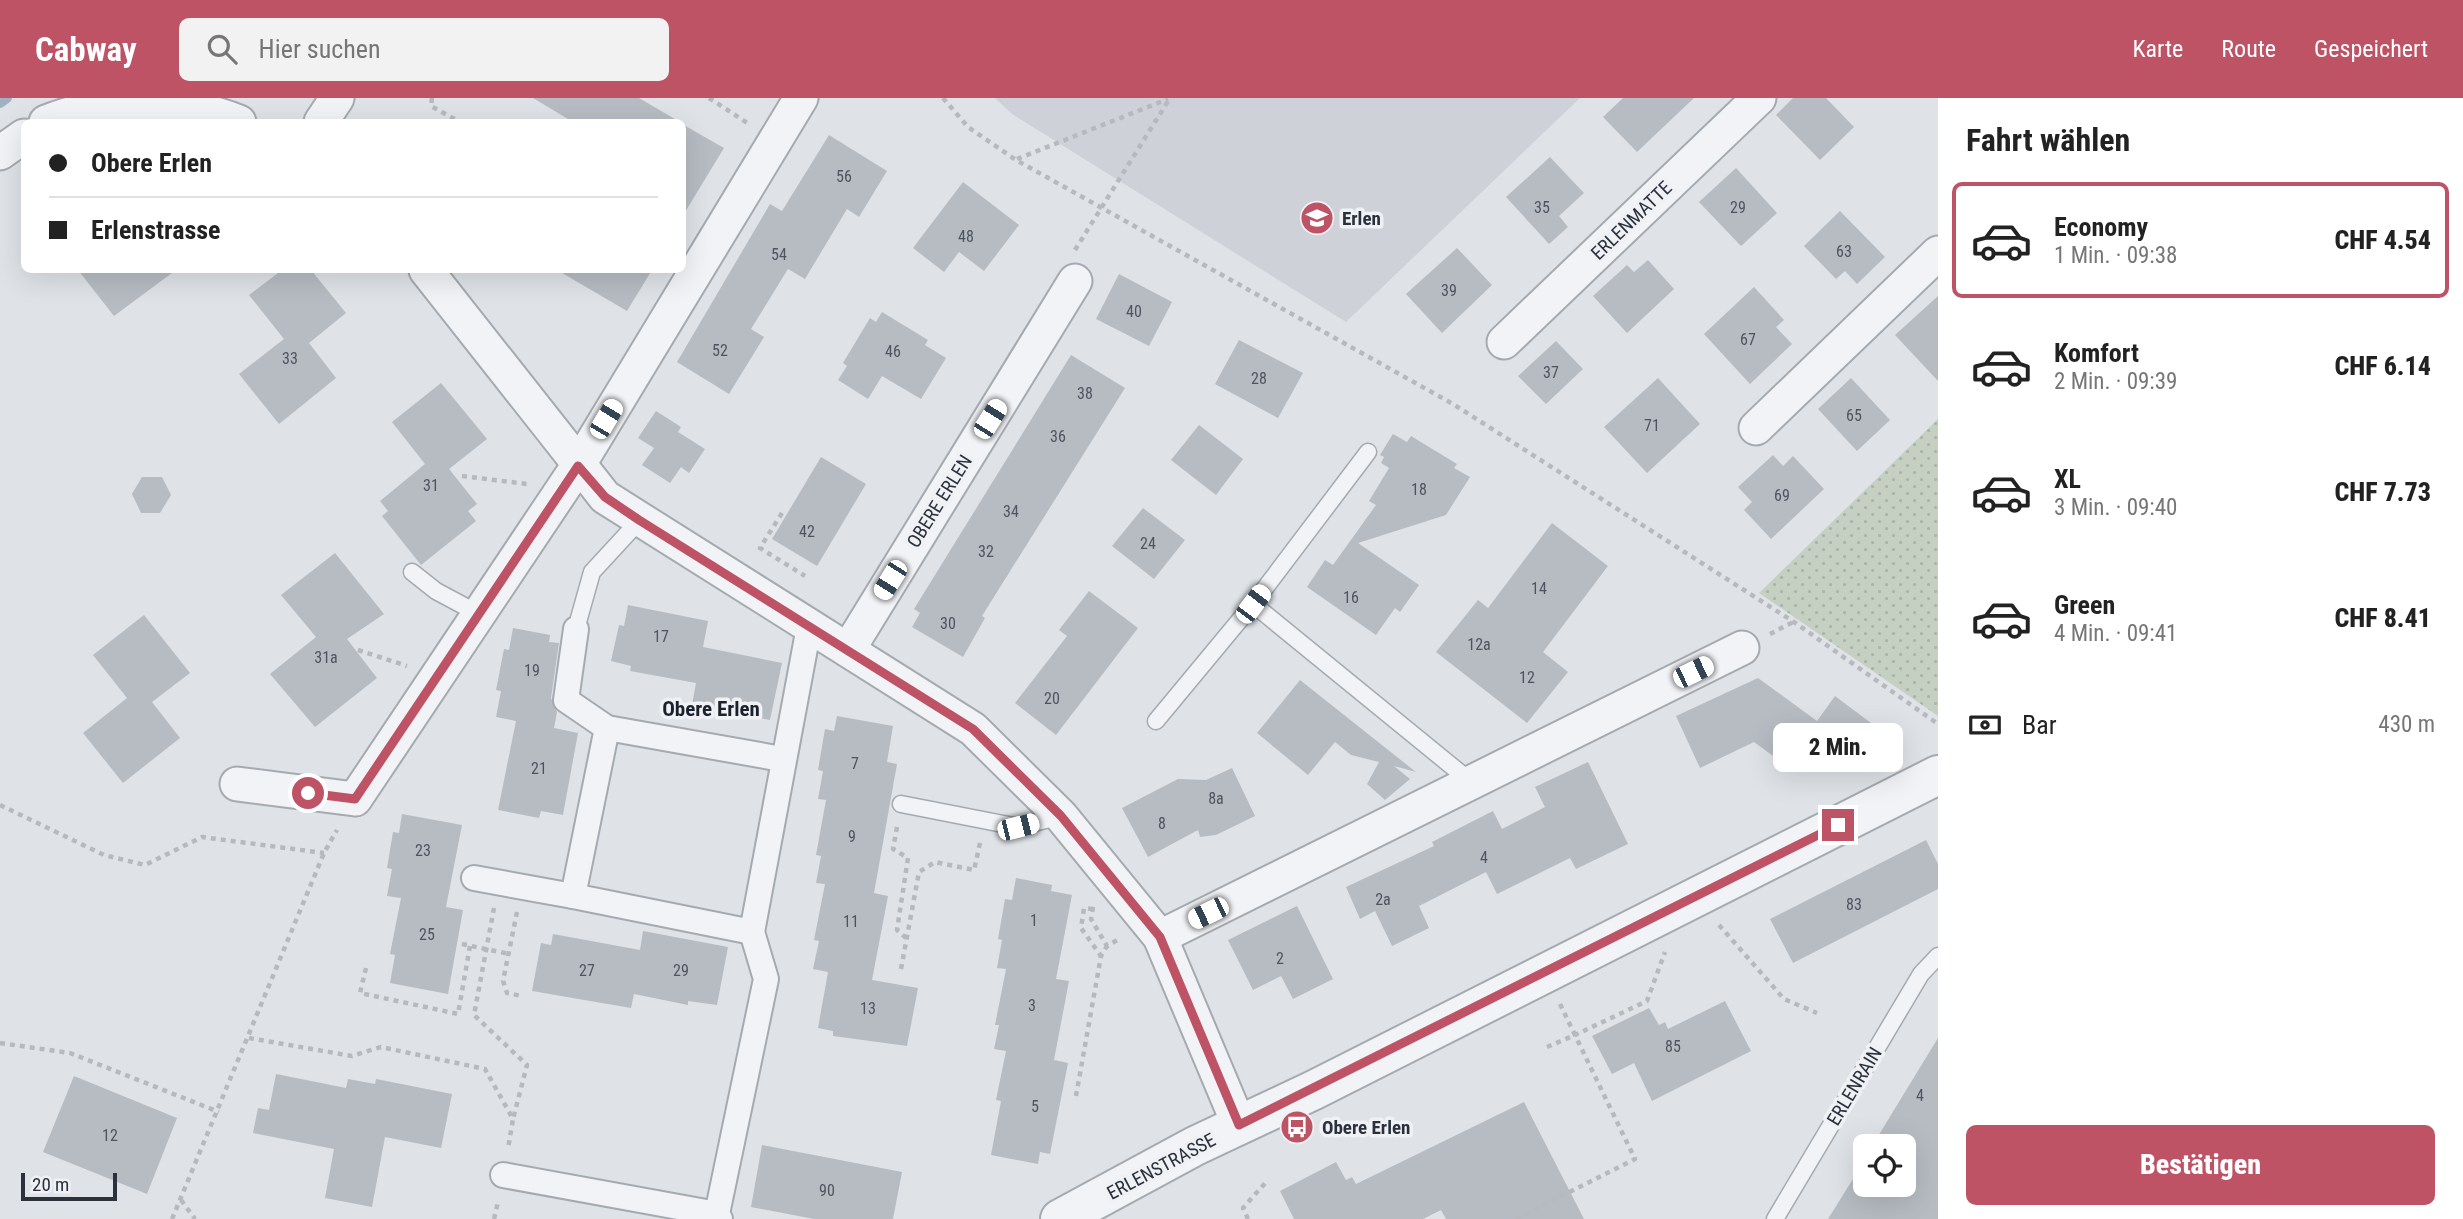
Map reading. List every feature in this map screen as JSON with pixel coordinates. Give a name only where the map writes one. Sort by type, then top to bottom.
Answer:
[{"type":"street","points":[[323,119],[337,98]]},
{"type":"street","points":[[237,784],[355,799],[578,466],[801,98]]},
{"type":"street","name":"ERLENMATTE","points":[[1504,342],[1759,98]]},
{"type":"street","points":[[53,119],[77,108],[117,101],[153,100],[216,111],[233,119]]},
{"type":"street","points":[[0,153],[21,138]]},
{"type":"street","points":[[1756,428],[1938,253]]},
{"type":"street","points":[[428,273],[605,497],[973,729],[1061,816],[1146,938],[1239,1125]]},
{"type":"street","name":"OBERE ERLEN","points":[[848,650],[1075,281]]},
{"type":"street","points":[[503,1175],[718,1217],[766,979],[752,932],[782,760],[809,627]]},
{"type":"street","points":[[576,629],[566,700],[607,728],[782,760]]},
{"type":"street","points":[[1146,938],[1742,648]]},
{"type":"street","points":[[573,896],[607,728]]},
{"type":"street","name":"ERLENSTRASSE","points":[[1060,1219],[1239,1125],[1938,775]]},
{"type":"street","points":[[474,878],[752,932]]},
{"type":"lane","points":[[1156,721],[1253,604],[1368,452]]},
{"type":"lane","points":[[576,629],[592,572],[639,520]]},
{"type":"lane","points":[[412,572],[436,591],[479,614]]},
{"type":"lane","points":[[1253,604],[1470,781]]},
{"type":"lane","points":[[901,804],[1018,827],[1061,816]]},
{"type":"lane","name":"ERLENRAIN","points":[[1775,1219],[1921,974],[1938,956]]},
{"type":"path","points":[[432,98],[431,106],[455,119]]},
{"type":"path","points":[[709,98],[760,130]]},
{"type":"path","points":[[943,98],[968,127],[1016,160],[1453,404],[1794,622],[1938,724]]},
{"type":"path","points":[[1016,160],[1169,98]]},
{"type":"path","points":[[1075,281],[1061,272],[1169,98]]},
{"type":"path","points":[[462,476],[532,485]]},
{"type":"path","points":[[782,513],[760,548],[805,576]]},
{"type":"path","points":[[358,650],[403,664],[433,682]]},
{"type":"path","points":[[172,1219],[219,1112],[324,853],[355,799]]},
{"type":"path","points":[[0,805],[104,855],[145,865],[202,837],[324,853]]},
{"type":"path","points":[[901,969],[919,872],[935,862],[974,870],[985,820]]},
{"type":"path","points":[[893,849],[908,858],[897,930],[906,938]]},
{"type":"path","points":[[494,1219],[513,1119],[527,1065],[474,1015],[485,949],[511,885]]},
{"type":"path","points":[[511,885],[509,954],[503,988],[507,993],[522,996]]},
{"type":"path","points":[[1095,899],[1091,919],[1107,946]]},
{"type":"path","points":[[1093,909],[1084,908],[1081,928],[1101,956]]},
{"type":"path","points":[[1712,917],[1784,999],[1817,1013]]},
{"type":"path","points":[[1076,1096],[1101,956],[1107,946],[1118,939],[1146,938]]},
{"type":"path","points":[[461,944],[509,954]]},
{"type":"path","points":[[366,968],[360,993],[458,1013],[470,946]]},
{"type":"path","points":[[1547,1047],[1647,1001],[1666,951]]},
{"type":"path","points":[[1516,1219],[1635,1159],[1556,996]]},
{"type":"path","points":[[249,1038],[352,1056],[381,1047],[485,1069],[513,1119]]},
{"type":"path","points":[[0,1043],[70,1053],[219,1112]]},
{"type":"path","points":[[1248,1219],[1243,1208],[1267,1181]]},
{"type":"path","points":[[181,1200],[195,1219]]},
{"type":"shaded area","name":"Erlen","points":[[995,98],[1580,98],[1346,322],[1012,114]]},
{"type":"green space","points":[[1938,419],[1938,716],[1759,593]]},
{"type":"building","points":[[533,98],[639,98],[675,119],[568,119]]},
{"type":"building","points":[[1623,98],[1694,98],[1637,152],[1603,117]]},
{"type":"building","points":[[1793,98],[1826,98],[1854,127],[1820,160],[1776,115]]},
{"type":"building","points":[[686,126],[724,148],[686,210]]},
{"type":"building","points":[[829,135],[887,171],[859,217],[847,209],[805,279],[788,269],[751,329],[764,337],[729,394],[677,362],[770,204],[782,211]]},
{"type":"building","points":[[1550,157],[1584,193],[1559,216],[1568,227],[1549,244],[1506,197]]},
{"type":"building","points":[[1736,168],[1777,213],[1741,246],[1699,202]]},
{"type":"building","points":[[963,182],[1019,225],[984,271],[959,252],[944,272],[913,248]]},
{"type":"building","points":[[1840,211],[1885,257],[1857,284],[1845,271],[1836,279],[1804,246]]},
{"type":"building","points":[[1457,248],[1492,285],[1442,333],[1406,294]]},
{"type":"building","points":[[1648,260],[1674,289],[1627,333],[1593,296],[1627,265],[1634,272]]},
{"type":"building","points":[[80,273],[172,273],[114,316]]},
{"type":"building","points":[[278,273],[313,273],[346,313],[309,343],[336,378],[279,424],[239,374],[284,339],[249,295]]},
{"type":"building","points":[[562,273],[650,273],[627,311]]},
{"type":"building","points":[[1119,274],[1172,302],[1149,346],[1096,319]]},
{"type":"building","points":[[1754,287],[1784,320],[1776,327],[1792,344],[1750,384],[1704,334]]},
{"type":"building","points":[[1938,296],[1938,381],[1895,335]]},
{"type":"building","points":[[882,312],[928,340],[925,345],[946,358],[921,399],[882,376],[868,399],[838,380],[847,366],[843,363],[870,318],[876,322]]},
{"type":"building","points":[[1239,340],[1303,373],[1278,418],[1215,384]]},
{"type":"building","points":[[1556,341],[1583,369],[1546,404],[1518,376]]},
{"type":"building","points":[[1071,355],[1125,388],[982,616],[985,618],[963,657],[912,627],[920,613],[914,609]]},
{"type":"building","points":[[1658,378],[1700,424],[1647,473],[1604,427]]},
{"type":"building","points":[[1851,378],[1890,420],[1857,451],[1818,409]]},
{"type":"building","points":[[441,383],[487,439],[449,469],[477,504],[468,511],[476,521],[421,565],[382,516],[388,511],[380,501],[425,464],[392,422]]},
{"type":"building","points":[[656,411],[681,427],[678,432],[705,449],[689,473],[681,467],[670,483],[642,465],[654,448],[638,438]]},
{"type":"building","points":[[1199,425],[1243,459],[1216,495],[1171,460]]},
{"type":"building","points":[[1393,434],[1407,442],[1411,436],[1457,464],[1454,468],[1470,477],[1446,515],[1358,543],[1419,585],[1400,612],[1395,608],[1376,635],[1307,587],[1325,560],[1333,565],[1376,505],[1369,501],[1389,468],[1381,463],[1384,457],[1380,455]]},
{"type":"building","points":[[1773,455],[1783,466],[1793,456],[1824,489],[1771,539],[1744,510],[1752,502],[1738,487]]},
{"type":"building","points":[[821,457],[866,484],[817,566],[772,539]]},
{"type":"building","points":[[142,477],[162,477],[171,495],[160,513],[141,513],[132,494]]},
{"type":"building","points":[[1143,508],[1185,540],[1154,579],[1112,546]]},
{"type":"building","points":[[1552,523],[1608,566],[1543,652],[1568,672],[1527,723],[1436,652],[1478,600],[1488,608]]},
{"type":"building","points":[[335,553],[384,614],[347,639],[377,678],[315,727],[270,674],[316,637],[281,595]]},
{"type":"building","points":[[1089,591],[1138,628],[1056,735],[1015,703],[1067,636],[1059,630]]},
{"type":"building","points":[[628,605],[708,621],[703,647],[782,663],[770,720],[744,715],[743,719],[708,712],[709,708],[692,705],[696,683],[630,671],[631,666],[611,661],[619,625],[624,626]]},
{"type":"building","points":[[144,615],[190,673],[152,702],[180,738],[123,783],[83,733],[127,698],[93,655]]},
{"type":"building","points":[[513,628],[550,635],[549,642],[559,643],[551,698],[557,712],[554,728],[578,733],[563,815],[541,811],[539,818],[498,810],[516,721],[496,717],[501,691],[496,690],[504,649],[509,650]]},
{"type":"building","points":[[1758,678],[1817,721],[1835,696],[1871,723],[1848,754],[1815,730],[1788,767],[1754,742],[1700,768],[1676,716]]},
{"type":"building","points":[[1300,680],[1416,772],[1394,766],[1410,779],[1385,800],[1367,784],[1379,762],[1351,755],[1335,742],[1308,775],[1257,733]]},
{"type":"building","points":[[837,716],[893,726],[887,762],[897,764],[874,893],[888,896],[872,980],[918,988],[907,1046],[833,1036],[833,1031],[818,1028],[828,972],[813,969],[819,941],[814,940],[825,884],[816,883],[821,856],[816,855],[826,800],[818,799],[823,771],[818,770],[825,729],[834,731]]},
{"type":"building","points":[[1588,762],[1628,844],[1576,869],[1570,858],[1497,894],[1486,872],[1419,906],[1429,928],[1392,946],[1375,911],[1360,919],[1346,887],[1434,846],[1432,842],[1493,811],[1502,829],[1545,807],[1535,787]]},
{"type":"building","points":[[1232,768],[1255,816],[1216,835],[1200,837],[1198,830],[1148,857],[1122,808],[1178,779],[1206,780]]},
{"type":"building","points":[[402,814],[462,825],[446,907],[463,910],[448,994],[390,983],[395,955],[390,954],[401,898],[387,896],[392,869],[387,868],[393,832],[399,833]]},
{"type":"building","points":[[1926,840],[1938,864],[1938,889],[1793,963],[1770,919]]},
{"type":"building","points":[[1016,878],[1052,885],[1051,891],[1072,895],[1056,979],[1069,981],[1054,1060],[1068,1063],[1050,1154],[1040,1152],[1038,1164],[991,1155],[1001,1101],[996,1100],[1006,1051],[994,1049],[999,1025],[995,1025],[1006,969],[997,968],[1002,940],[998,939],[1005,899],[1012,900]]},
{"type":"building","points":[[1297,906],[1333,979],[1293,999],[1281,976],[1253,990],[1228,940]]},
{"type":"building","points":[[643,931],[728,947],[717,1005],[688,1001],[688,1005],[634,994],[631,1008],[532,991],[541,943],[551,945],[553,934],[640,950]]},
{"type":"building","points":[[1725,1001],[1751,1051],[1652,1101],[1634,1063],[1612,1074],[1592,1036],[1649,1008],[1659,1025],[1665,1022],[1668,1029]]},
{"type":"building","points":[[1938,1038],[1938,1219],[1828,1219],[1853,1179],[1853,1197],[1916,1197],[1916,1134],[1879,1134]]},
{"type":"building","points":[[276,1074],[346,1088],[348,1079],[375,1084],[376,1079],[452,1094],[441,1148],[385,1137],[372,1207],[325,1198],[334,1149],[253,1133],[258,1108],[269,1110]]},
{"type":"building","points":[[74,1076],[177,1118],[147,1194],[43,1152]]},
{"type":"building","points":[[1524,1102],[1584,1219],[1446,1219],[1441,1210],[1423,1219],[1294,1219],[1280,1191],[1336,1162],[1346,1180],[1352,1177],[1356,1184]]},
{"type":"building","points":[[762,1145],[902,1172],[893,1219],[814,1219],[751,1207]]},
{"type":"waterway","points":[[0,103],[7,98]]},
{"type":"place","name":"Erlen","points":[[1317,218]]},
{"type":"place","name":"Obere Erlen","points":[[1297,1127]]},
{"type":"district","name":"Obere Erlen","points":[[711,709]]},
{"type":"route","points":[[308,793],[355,799],[578,466],[605,497],[639,520],[973,729],[1061,816],[1160,937],[1239,1125],[1314,1090],[1838,825]]}]
